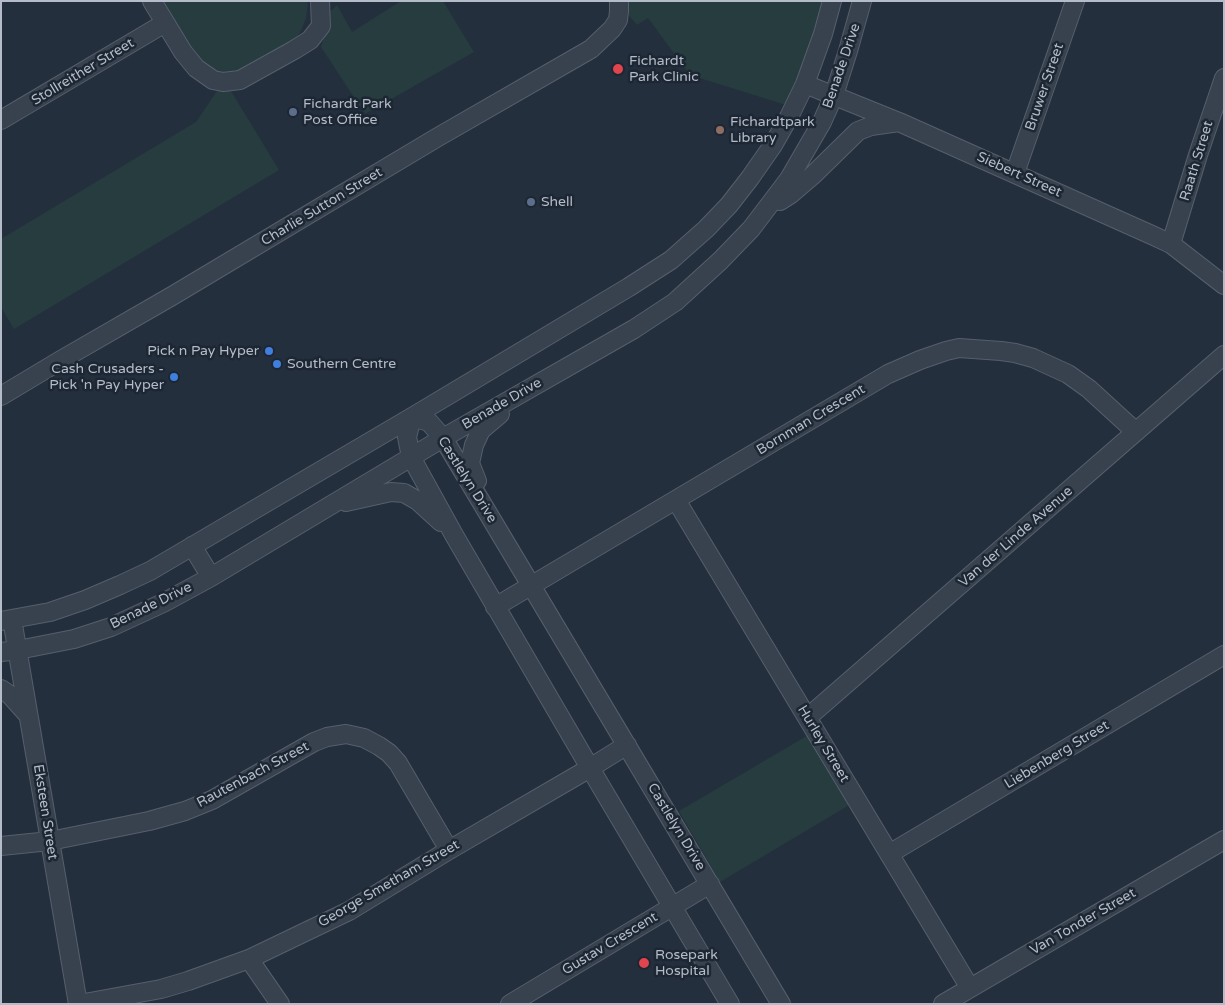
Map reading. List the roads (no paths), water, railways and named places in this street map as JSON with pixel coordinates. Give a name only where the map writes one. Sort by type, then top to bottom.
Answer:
[{"type":"street","points":[[152,1],[183,52],[196,68],[213,80],[223,82],[240,80],[310,40],[321,26],[320,1]]},
{"type":"street","name":"Charlie Sutton Street","points":[[1,396],[438,137],[591,49],[612,29],[618,20],[619,1]]},
{"type":"street","name":"Benade Drive","points":[[7,620],[50,612],[85,600],[150,571],[412,417],[671,260],[706,229],[729,205],[773,145],[789,117],[804,84],[823,34],[832,1]]},
{"type":"street","name":"Benade Drive","points":[[10,651],[74,639],[110,627],[163,603],[211,577],[442,438],[634,329],[674,302],[720,261],[751,229],[789,180],[822,122],[834,95],[862,1]]},
{"type":"street","name":"Bruwer Street","points":[[1015,173],[1075,1]]},
{"type":"street","name":"Stollreither Street","points":[[1,120],[165,23]]},
{"type":"street","name":"Raath Street","points":[[1171,244],[1224,78]]},
{"type":"street","name":"Siebert Street","points":[[804,84],[899,122],[1171,244],[1224,285]]},
{"type":"street","points":[[764,213],[791,194],[858,131],[871,126],[899,122]]},
{"type":"street","name":"Bornman Crescent","points":[[495,607],[888,374],[946,351],[959,348],[1001,351],[1033,358],[1068,374],[1089,389],[1136,432]]},
{"type":"street","name":"Van der Linde Avenue","points":[[807,718],[1136,432],[1221,364]]},
{"type":"street","points":[[493,521],[470,463],[474,445],[481,430],[530,388]]},
{"type":"street","points":[[412,417],[407,436],[411,457],[495,607],[730,1004]]},
{"type":"street","name":"Castlelyn Drive","points":[[412,417],[429,422],[442,438],[781,1004]]},
{"type":"street","points":[[326,508],[391,492],[404,493],[418,501],[454,535]]},
{"type":"street","name":"Hurley Street","points":[[676,500],[970,988]]},
{"type":"street","points":[[192,546],[211,577]]},
{"type":"street","name":"Eksteen Street","points":[[7,620],[10,651],[29,716],[78,1004]]},
{"type":"street","name":"Liebenberg Street","points":[[889,854],[1224,655]]},
{"type":"street","points":[[1,689],[10,695],[29,716]]},
{"type":"street","name":"Rautenbach Street","points":[[1,846],[50,841],[149,821],[185,811],[212,800],[314,742],[346,734],[364,738],[379,746],[398,763],[449,850]]},
{"type":"street","name":"George Smetham Street","points":[[78,1004],[188,982],[249,959],[349,911],[627,745]]},
{"type":"street","name":"Van Tonder Street","points":[[943,1004],[1224,840]]},
{"type":"street","name":"Gustav Crescent","points":[[510,1004],[710,884]]},
{"type":"street","points":[[249,959],[280,1004]]},
{"type":"place","name":"Fichardt Park Clinic","points":[[618,69]]},
{"type":"place","name":"Fichardt Park Post Office","points":[[293,112]]},
{"type":"place","name":"Fichardtpark Library","points":[[720,130]]},
{"type":"place","name":"Shell","points":[[531,202]]},
{"type":"place","name":"Pick n Pay Hyper","points":[[269,351]]},
{"type":"place","name":"Southern Centre","points":[[277,364]]},
{"type":"place","name":"Cash Crusaders - Pick 'n Pay Hyper","points":[[174,377]]},
{"type":"place","name":"Rosepark Hospital","points":[[644,963]]}]
